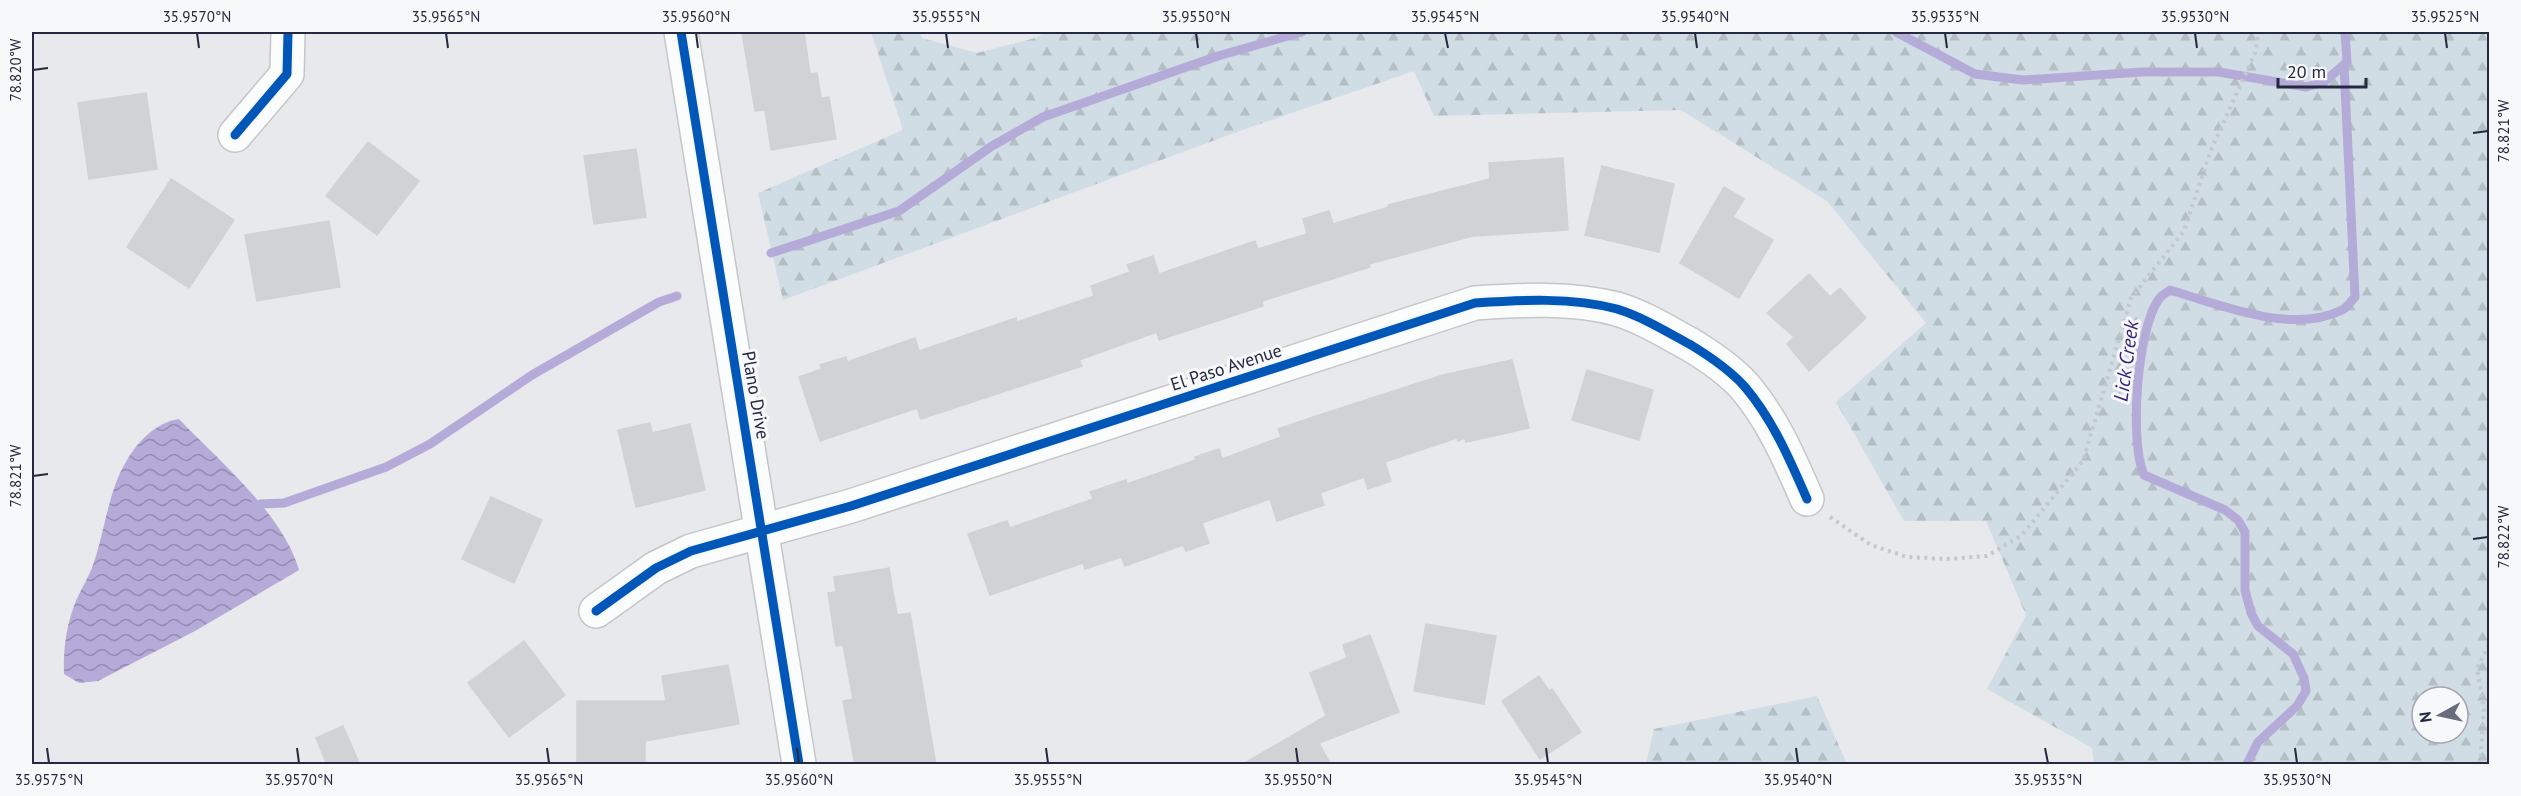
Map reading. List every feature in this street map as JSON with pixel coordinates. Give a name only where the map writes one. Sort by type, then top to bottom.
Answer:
[{"type":"street","points":[[235,135],[287,74],[288,32]]},
{"type":"street","name":"Plano Drive","points":[[681,32],[799,765]]},
{"type":"street","name":"El Paso Avenue","points":[[596,611],[665,564],[692,551],[851,506],[1475,303],[1526,299],[1616,309],[1659,326],[1705,354],[1744,386],[1780,438],[1807,499]]},
{"type":"path","points":[[1807,499],[1871,545],[1907,557],[1947,559],[1987,556],[2021,536],[2083,461],[2131,298],[2184,231],[2210,152],[2255,53],[2259,32]]},
{"type":"path","points":[[2480,765],[2484,710],[2477,668],[2490,643]]},
{"type":"green space","points":[[871,32],[920,32],[922,38],[977,53],[1035,38],[1046,32],[2489,32],[2489,764],[2094,764],[2092,748],[1987,689],[2026,615],[1986,521],[1904,521],[1836,402],[1926,323],[1827,201],[1681,110],[1434,116],[1414,71],[1245,129],[783,300],[758,193],[903,130]]},
{"type":"green space","points":[[1817,696],[1847,764],[1646,764],[1654,729]]},
{"type":"water","points":[[179,419],[265,509],[291,549],[299,570],[195,631],[98,681],[79,683],[64,674],[67,631],[74,606],[93,565],[115,485],[127,460],[142,439],[163,424]]},
{"type":"building","points":[[742,32],[804,32],[810,74],[817,73],[821,98],[829,97],[836,139],[771,150],[765,110],[755,111]]},
{"type":"building","points":[[146,93],[157,169],[89,179],[78,103]]},
{"type":"building","points":[[368,142],[419,181],[377,235],[326,196]]},
{"type":"building","points":[[636,149],[646,217],[594,224],[584,156]]},
{"type":"building","points":[[1563,158],[1568,230],[1473,236],[1369,264],[1370,267],[1262,301],[1263,306],[1159,340],[1157,332],[1079,360],[1082,366],[921,419],[917,408],[820,441],[799,377],[822,369],[820,365],[846,357],[847,362],[915,338],[919,351],[1016,318],[1017,322],[1094,296],[1091,286],[1130,272],[1127,265],[1153,256],[1159,274],[1255,241],[1258,249],[1307,234],[1303,219],[1329,211],[1333,224],[1389,207],[1388,205],[1490,179],[1489,163]]},
{"type":"building","points":[[1602,166],[1674,184],[1659,252],[1585,235]]},
{"type":"building","points":[[171,179],[234,220],[189,288],[127,247]]},
{"type":"building","points":[[1724,187],[1744,199],[1733,217],[1773,240],[1739,298],[1680,263]]},
{"type":"building","points":[[329,221],[340,287],[257,301],[245,235]]},
{"type":"building","points":[[1809,274],[1830,297],[1840,288],[1866,318],[1809,371],[1787,344],[1794,337],[1767,313]]},
{"type":"building","points":[[1512,360],[1529,428],[1466,442],[1465,438],[1458,441],[1457,438],[1385,462],[1391,481],[1368,489],[1364,477],[1320,493],[1324,505],[1277,521],[1270,499],[1202,523],[1209,543],[1186,551],[1183,545],[1125,566],[1121,557],[1085,569],[1083,563],[990,595],[968,534],[1007,521],[1010,528],[1093,499],[1090,492],[1126,480],[1127,484],[1196,460],[1195,457],[1219,449],[1222,459],[1281,437],[1278,429],[1313,417],[1443,375]]},
{"type":"building","points":[[1587,370],[1653,390],[1639,440],[1572,420]]},
{"type":"building","points":[[650,423],[652,433],[690,424],[705,490],[636,507],[618,430]]},
{"type":"building","points":[[491,497],[542,520],[514,583],[462,559]]},
{"type":"building","points":[[889,568],[897,615],[910,613],[936,765],[855,765],[843,701],[853,699],[843,645],[836,646],[828,593],[836,592],[834,577]]},
{"type":"building","points":[[1426,624],[1496,636],[1484,704],[1414,691]]},
{"type":"building","points":[[1370,635],[1399,712],[1319,743],[1331,765],[1241,765],[1326,716],[1310,673],[1347,658],[1343,645]]},
{"type":"building","points":[[524,641],[565,695],[509,737],[468,683]]},
{"type":"building","points":[[728,665],[739,724],[645,741],[645,762],[577,762],[577,701],[666,701],[662,676]]},
{"type":"building","points":[[1539,676],[1549,691],[1552,689],[1581,732],[1540,759],[1502,701]]},
{"type":"building","points":[[343,726],[360,765],[327,765],[316,738]]},
{"type":"waterway","points":[[771,253],[899,211],[992,146],[1043,117],[1218,56],[1302,32]]},
{"type":"waterway","points":[[1896,32],[1975,74],[2023,80],[2142,72],[2219,72],[2306,87],[2324,82],[2347,62],[2345,32]]},
{"type":"waterway","name":"Lick Creek","points":[[2247,764],[2258,742],[2297,706],[2306,691],[2304,678],[2293,654],[2258,626],[2251,613],[2245,590],[2245,532],[2238,520],[2225,510],[2144,475],[2139,459],[2136,412],[2141,359],[2151,314],[2159,299],[2170,290],[2233,310],[2279,319],[2301,320],[2322,317],[2342,310],[2355,297],[2344,65]]},
{"type":"waterway","points":[[251,507],[260,504],[284,503],[386,467],[430,444],[532,375],[659,302],[677,296]]},
{"type":"cycle path","points":[[235,135],[287,74],[288,32]]},
{"type":"cycle path","points":[[681,32],[799,764]]},
{"type":"cycle path","points":[[596,611],[656,568],[691,551],[851,506],[1475,303],[1546,300],[1600,305],[1636,316],[1691,345],[1733,375],[1755,400],[1780,441],[1807,499]]}]
